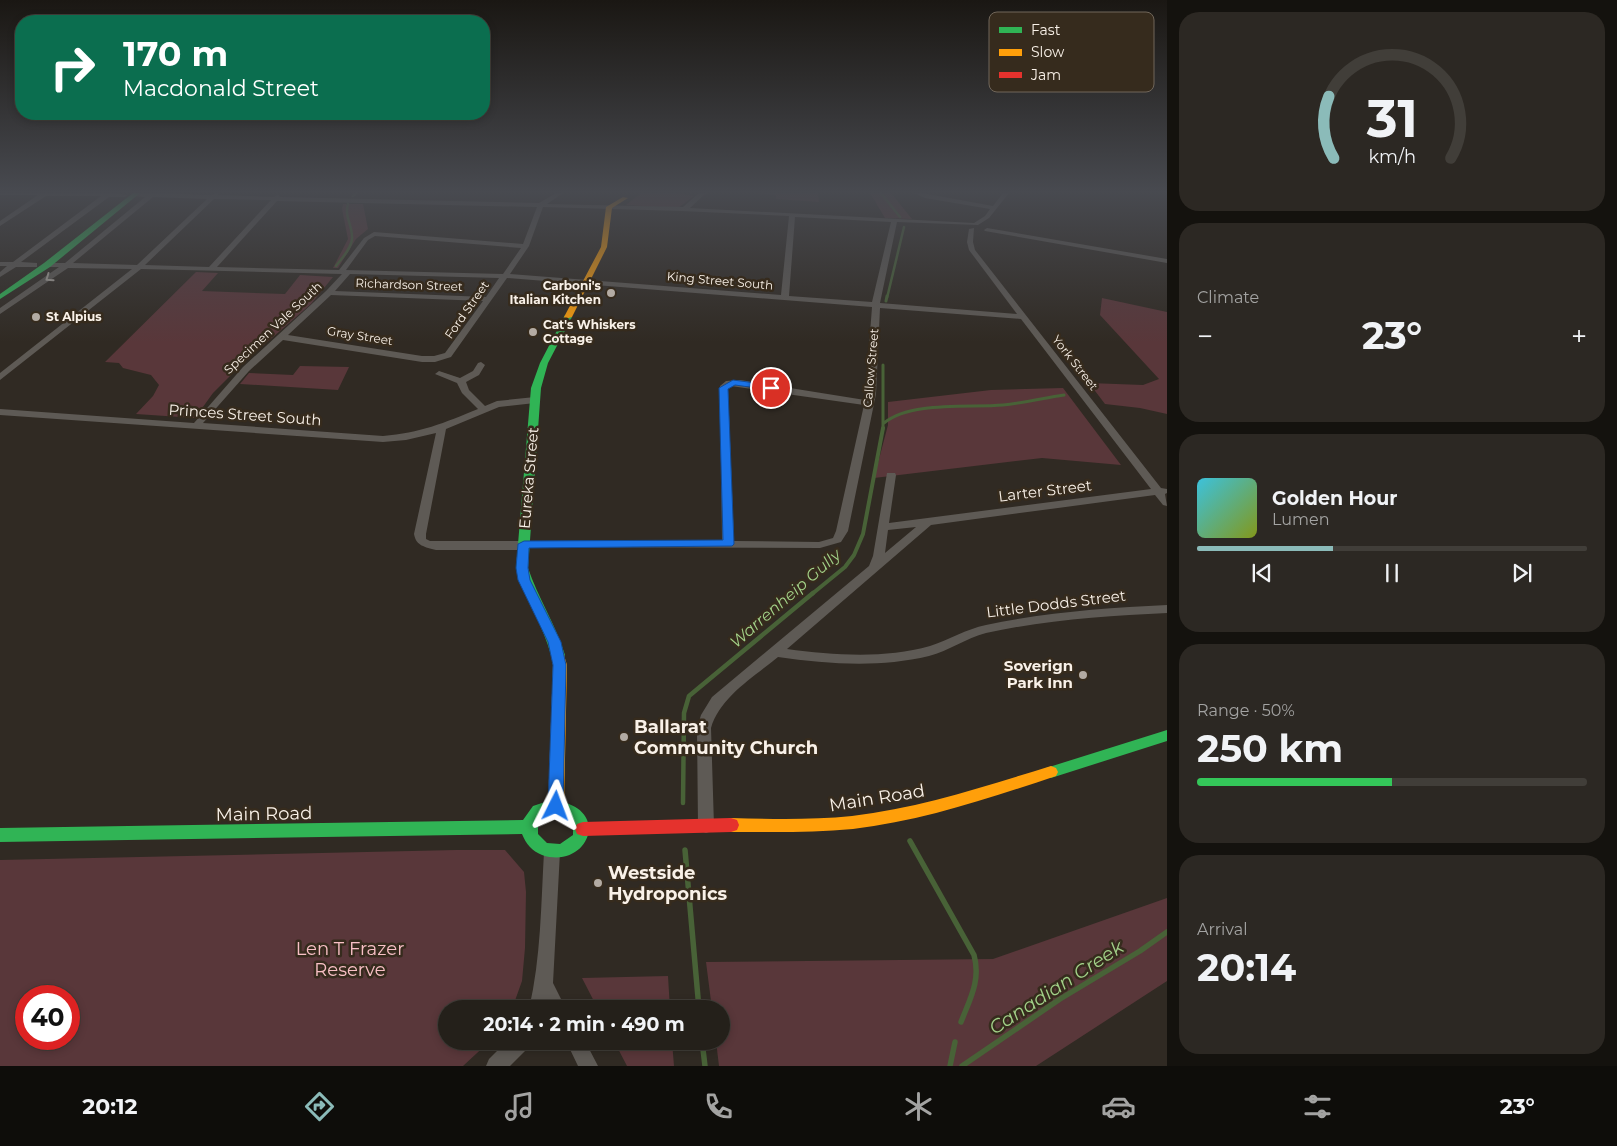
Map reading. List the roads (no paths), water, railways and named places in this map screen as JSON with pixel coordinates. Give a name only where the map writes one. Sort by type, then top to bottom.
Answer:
[{"type":"main road","points":[[0,288],[64,243]]},
{"type":"main road","points":[[0,297],[47,265],[73,243]]},
{"type":"main road","name":"Eureka Street","points":[[556,806],[560,665],[555,642],[524,580],[522,568],[535,404],[537,382],[542,367],[605,243]]},
{"type":"main road","points":[[34,265],[47,265]]},
{"type":"main road","name":"Main Road","points":[[582,829],[820,824],[853,822],[898,815],[958,801],[1167,734]]},
{"type":"main road","points":[[556,806],[565,807],[577,814],[581,821],[582,829],[579,840],[573,846],[565,850],[552,852],[532,842],[528,827],[531,819],[537,812],[546,807],[556,806]]},
{"type":"main road","name":"Main Road","points":[[0,835],[528,827]]},
{"type":"street","points":[[0,275],[44,243]]},
{"type":"street","points":[[0,312],[67,265],[94,243]]},
{"type":"street","points":[[0,377],[141,266],[166,243]]},
{"type":"street","points":[[212,268],[235,243]]},
{"type":"street","name":"Specimen Vale South","points":[[196,426],[246,369],[329,293],[348,271],[364,243]]},
{"type":"street","name":"Specimen Vale South","points":[[485,243],[526,246]]},
{"type":"street","name":"Ford Street","points":[[435,359],[451,352],[527,243]]},
{"type":"street","points":[[785,298],[790,243]]},
{"type":"street","name":"Callow Street","points":[[728,544],[823,544],[834,542],[842,530],[869,403],[874,352],[875,305],[889,243]]},
{"type":"street","name":"York Street","points":[[970,243],[971,248],[1024,318],[1162,491],[1167,503]]},
{"type":"street","points":[[1066,243],[1167,261]]},
{"type":"street","points":[[0,264],[34,265]]},
{"type":"street","name":"King Street South","points":[[47,265],[504,276],[587,281],[1024,318]]},
{"type":"street","name":"Richardson Street","points":[[329,293],[488,299]]},
{"type":"street","name":"Gray Street","points":[[282,337],[410,357],[435,359]]},
{"type":"street","points":[[439,374],[461,381],[475,374],[481,365]]},
{"type":"street","points":[[461,381],[466,392],[483,409]]},
{"type":"street","points":[[442,427],[420,536],[426,544],[440,546],[728,544],[723,388],[729,383],[740,383],[869,403]]},
{"type":"street","name":"Princes Street South","points":[[0,412],[383,439],[413,435],[442,427],[483,409],[535,404]]},
{"type":"street","points":[[869,573],[878,559],[885,527],[891,475]]},
{"type":"street","name":"Larter Street","points":[[885,527],[1162,491]]},
{"type":"street","points":[[706,826],[704,743],[708,715],[717,701],[928,522]]},
{"type":"street","name":"Little Dodds Street","points":[[775,652],[834,659],[882,658],[933,650],[988,628],[1090,614],[1167,609]]},
{"type":"street","points":[[540,1000],[544,984],[552,852]]},
{"type":"street","points":[[544,984],[552,1000]]},
{"type":"street","points":[[496,1066],[512,1050]]},
{"type":"street","points":[[579,1050],[588,1066]]},
{"type":"waterway","points":[[336,266],[351,243]]},
{"type":"waterway","name":"Warrenheip Gully","points":[[887,298],[900,243]]},
{"type":"waterway","name":"Warrenheip Gully","points":[[886,301],[887,296]]},
{"type":"waterway","name":"Warrenheip Gully","points":[[883,365],[883,428]]},
{"type":"waterway","points":[[884,423],[895,416],[925,408],[1003,405],[1064,395]]},
{"type":"waterway","name":"Warrenheip Gully","points":[[812,594],[845,567],[854,555],[863,534],[883,428]]},
{"type":"waterway","name":"Warrenheip Gully","points":[[683,803],[684,713],[689,696],[813,593]]},
{"type":"waterway","points":[[910,841],[974,955],[976,964],[975,981],[961,1022]]},
{"type":"waterway","name":"Warrenheip Gully","points":[[685,850],[698,1000]]},
{"type":"waterway","name":"Canadian Creek","points":[[962,1066],[1060,999],[1140,951],[1167,932]]},
{"type":"waterway","points":[[950,1066],[955,1042]]},
{"type":"waterway","name":"Warrenheip Gully","points":[[703,1050],[705,1066]]},
{"type":"place","name":"Carboni's Italian Kitchen","points":[[611,293]]},
{"type":"place","name":"St Alpius","points":[[36,317]]},
{"type":"place","name":"Cat's Whiskers Cottage","points":[[533,332]]},
{"type":"place","name":"Soverign Park Inn","points":[[1083,675]]},
{"type":"place","name":"Ballarat Community Church","points":[[624,737]]},
{"type":"place","name":"Westside Hydroponics","points":[[598,883]]},
{"type":"park label","name":"Len T Frazer Reserve","points":[[350,960]]}]
